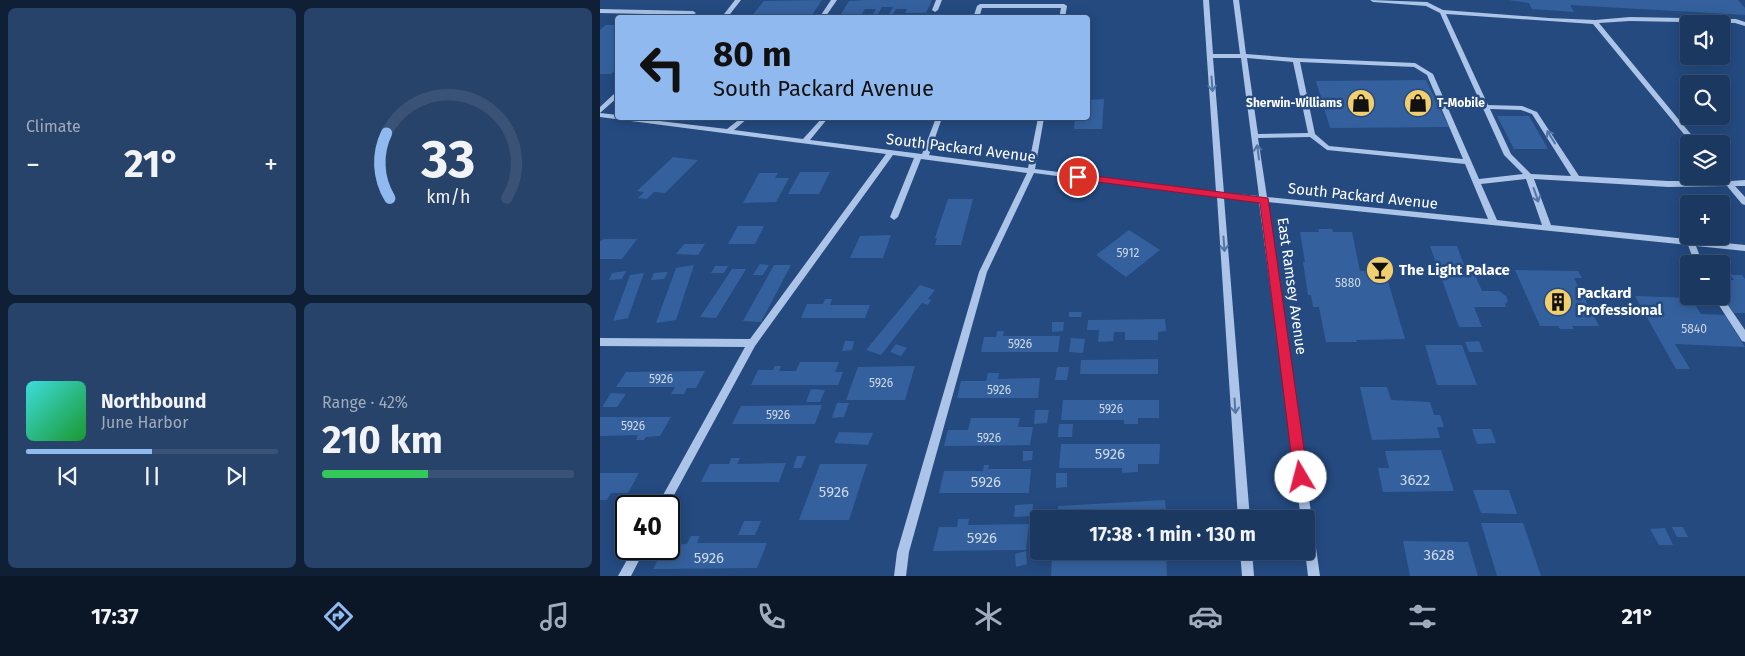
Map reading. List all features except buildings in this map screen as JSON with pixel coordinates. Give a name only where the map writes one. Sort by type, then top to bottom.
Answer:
[{"type":"street","points":[[726,15],[738,0]]},
{"type":"street","points":[[824,15],[834,0]]},
{"type":"street","points":[[934,10],[939,0]]},
{"type":"street","points":[[1206,0],[1243,510]]},
{"type":"street","name":"East Ramsey Avenue","points":[[1236,0],[1314,576]]},
{"type":"street","points":[[1373,0],[1427,4],[1442,12],[1594,22],[1630,19],[1736,21],[1745,24]]},
{"type":"street","points":[[977,15],[980,6],[1017,3],[1064,6],[1062,15]]},
{"type":"street","points":[[600,12],[693,13],[691,15]]},
{"type":"street","points":[[1442,12],[1508,155],[1529,176],[1548,229]]},
{"type":"street","points":[[1594,22],[1688,135]]},
{"type":"street","points":[[1210,56],[1415,65],[1430,74],[1494,223]]},
{"type":"street","points":[[1296,60],[1312,135],[1327,148],[1468,162]]},
{"type":"street","points":[[600,111],[615,96]]},
{"type":"street","points":[[600,115],[615,117]]},
{"type":"street","name":"South Packard Avenue","points":[[651,120],[1220,195],[1680,242]]},
{"type":"street","points":[[729,131],[743,120]]},
{"type":"street","points":[[805,141],[823,120]]},
{"type":"street","points":[[894,217],[938,120]]},
{"type":"street","points":[[900,576],[903,552],[983,272],[1031,171],[1042,120]]},
{"type":"street","points":[[1255,136],[1312,135]]},
{"type":"street","points":[[668,495],[752,343],[891,152]]},
{"type":"street","points":[[1477,182],[1529,176],[1680,184]]},
{"type":"street","points":[[1730,183],[1745,183]]},
{"type":"street","name":"South Packard Avenue","points":[[1713,245],[1745,248]]},
{"type":"street","points":[[1723,305],[1745,338]]},
{"type":"street","points":[[600,342],[752,343]]},
{"type":"street","points":[[624,576],[633,560]]},
{"type":"street","points":[[1247,560],[1248,576]]},
{"type":"lane","points":[[1486,107],[1522,108],[1535,113],[1577,178]]},
{"type":"lane","points":[[1730,184],[1745,202]]},
{"type":"place","name":"Sherwin-Williams","points":[[1361,103]]},
{"type":"place","name":"T-Mobile","points":[[1418,103]]},
{"type":"place","name":"The Light Palace","points":[[1380,270]]},
{"type":"place","name":"Packard Professional","points":[[1558,302]]},
{"type":"route","points":[[1078,177],[1264,200],[1301,477]]}]
